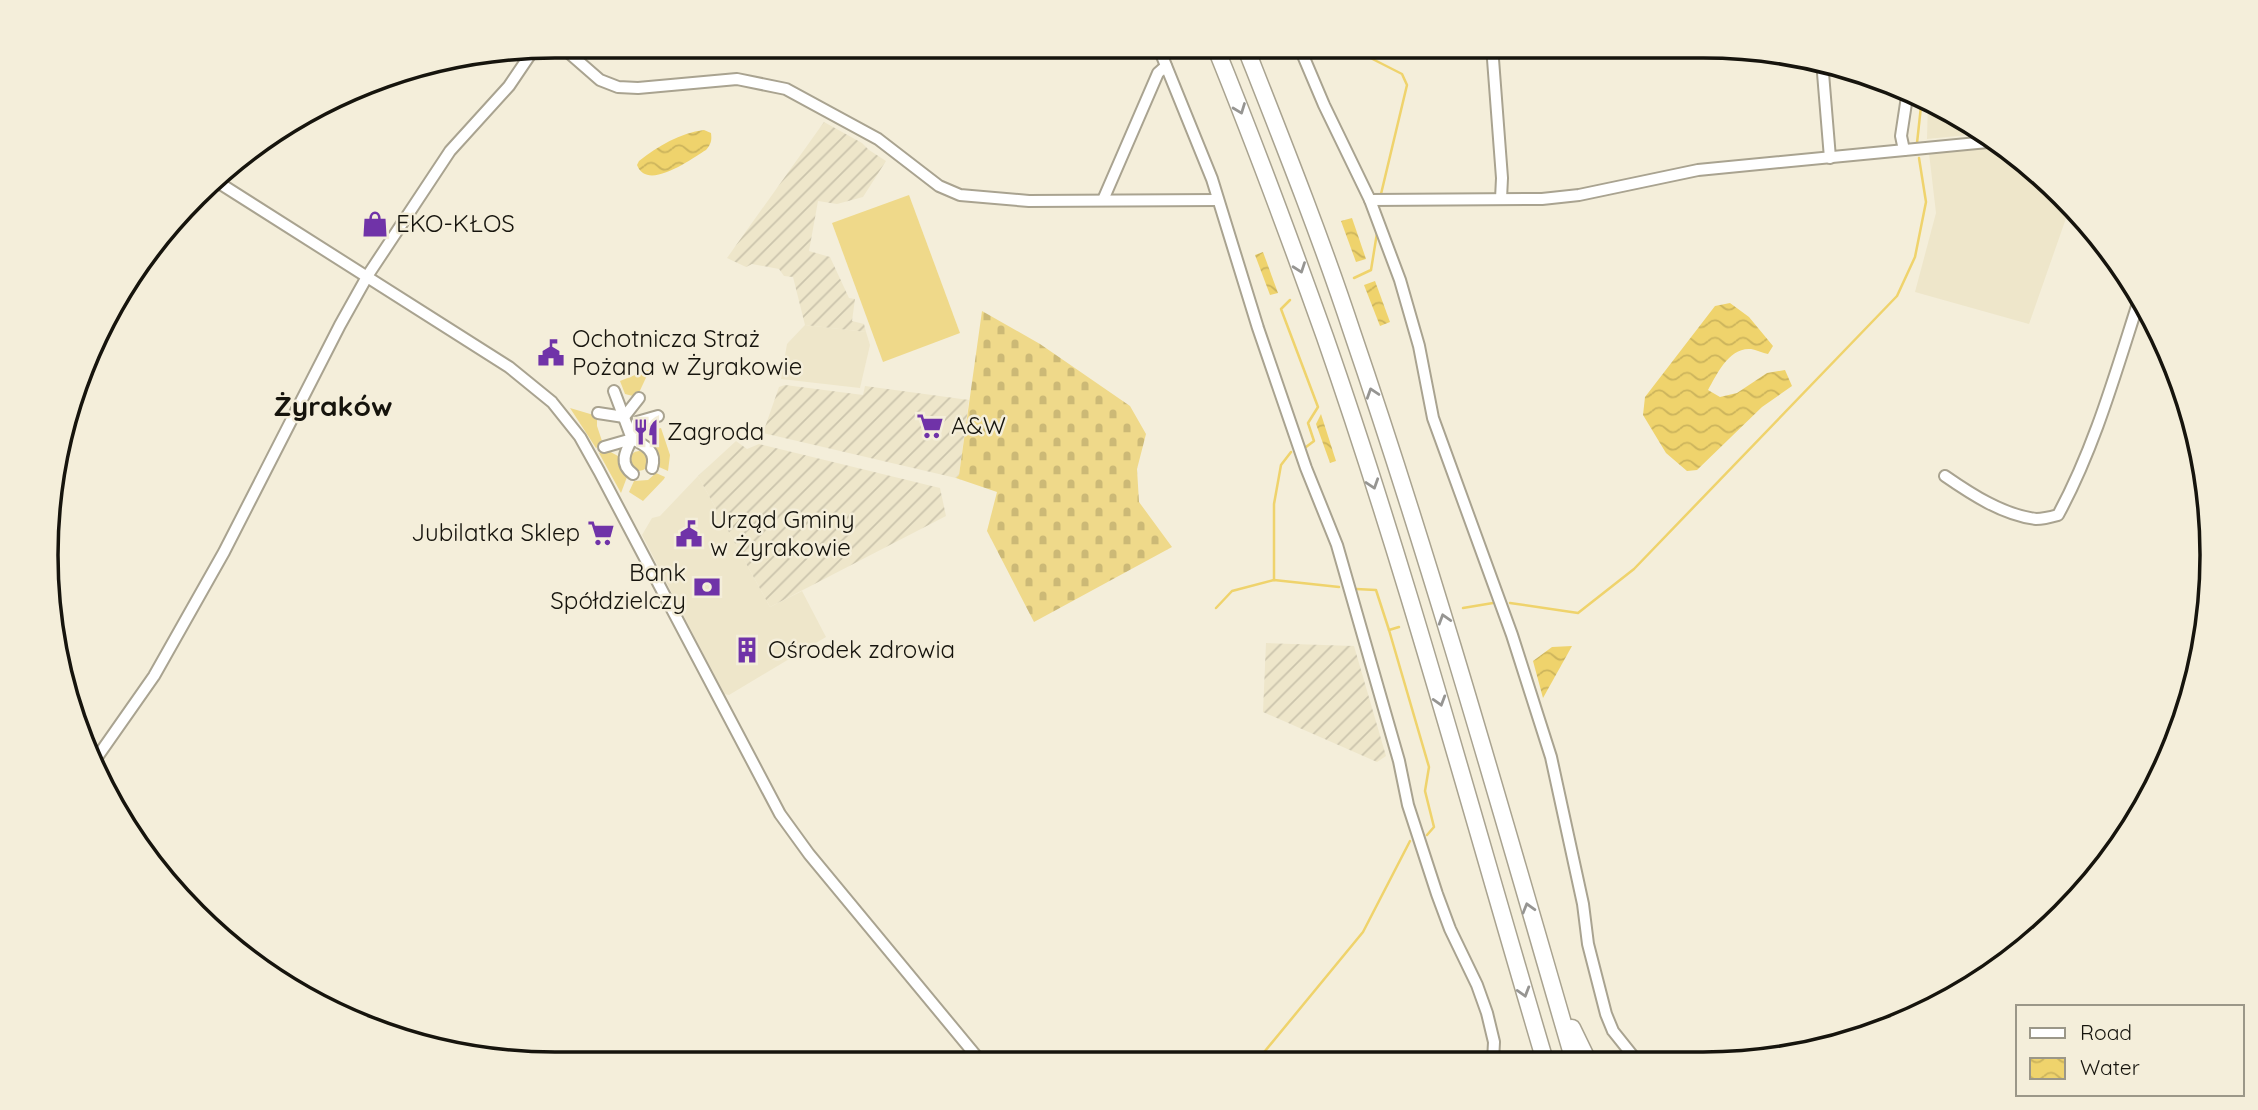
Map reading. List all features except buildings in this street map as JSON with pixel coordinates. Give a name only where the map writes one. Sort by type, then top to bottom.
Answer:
[{"type":"highway","points":[[1220,58],[1325,339],[1393,548],[1542,1052]]},
{"type":"highway","points":[[1250,58],[1352,331],[1419,538],[1571,1052]]},
{"type":"highway","points":[[1548,974],[1584,1052]]},
{"type":"street","points":[[575,58],[600,80],[618,87],[638,88],[737,79],[786,89],[878,139],[939,186],[960,195],[1029,201],[1218,200]]},
{"type":"street","points":[[1163,58],[1218,200],[1266,353],[1306,468],[1337,545],[1399,761],[1408,805],[1450,929],[1477,985],[1487,1013],[1494,1042],[1493,1052]]},
{"type":"street","points":[[1304,58],[1370,200],[1400,280],[1419,346],[1433,418],[1512,635],[1551,757],[1583,904],[1588,944],[1606,1014],[1613,1031],[1630,1052]]},
{"type":"street","points":[[1493,58],[1502,178],[1501,199]]},
{"type":"street","points":[[100,754],[161,665],[224,552],[368,275],[450,151],[509,86],[527,59]]},
{"type":"street","points":[[1103,200],[1158,73],[1167,66]]},
{"type":"street","points":[[1823,73],[1830,158]]},
{"type":"street","points":[[1904,150],[1901,136],[1906,102]]},
{"type":"street","points":[[1370,200],[1542,200],[1698,170],[1980,143]]},
{"type":"street","points":[[223,185],[496,357],[552,402],[580,437],[599,471],[780,814],[973,1052]]},
{"type":"street","points":[[1945,476],[1969,493],[2011,513],[2038,519],[2058,515],[2077,479],[2099,424],[2136,310]]},
{"type":"street","points":[[614,391],[632,439]]},
{"type":"street","points":[[624,417],[639,398]]},
{"type":"street","points":[[598,413],[624,417]]},
{"type":"street","points":[[604,447],[632,439],[643,444],[652,453],[655,469],[650,472],[631,477],[625,468],[624,460],[632,439],[637,422],[657,416]]},
{"type":"shaded area","points":[[1928,111],[1968,135],[1927,139]]},
{"type":"shaded area","points":[[824,122],[862,143],[886,161],[863,197],[837,204],[818,201],[809,251],[830,257],[849,298],[855,299],[852,321],[864,324],[866,332],[805,325],[793,277],[784,276],[779,269],[752,264],[746,267],[727,258]]},
{"type":"shaded area","points":[[1987,148],[2031,181],[2067,216],[2029,324],[1915,292],[1936,213],[1929,153]]},
{"type":"shaded area","points":[[805,325],[866,332],[870,345],[860,388],[781,379],[787,344]]},
{"type":"shaded area","points":[[785,385],[863,395],[865,386],[969,400],[959,475],[956,478],[763,433],[779,387]]},
{"type":"shaded area","points":[[736,441],[747,449],[759,444],[940,488],[946,516],[770,607],[698,476]]},
{"type":"shaded area","points":[[698,476],[770,607],[802,591],[826,637],[729,695],[724,694],[642,535],[652,518],[660,516]]},
{"type":"shaded area","points":[[1266,643],[1354,646],[1386,756],[1377,762],[1263,712]]},
{"type":"green space","points":[[909,195],[960,333],[883,362],[832,223]]},
{"type":"green space","points":[[982,311],[1040,344],[1130,406],[1146,434],[1137,469],[1139,502],[1172,547],[1034,622],[987,531],[997,492],[956,478],[959,475]]},
{"type":"green space","points":[[650,369],[637,397],[625,394],[620,381]]},
{"type":"green space","points":[[570,408],[597,416],[603,444],[596,448]]},
{"type":"green space","points":[[661,428],[670,455],[668,471],[659,467],[658,452],[651,444],[657,429]]},
{"type":"green space","points":[[605,449],[618,456],[619,467],[627,477],[621,493],[599,453]]},
{"type":"green space","points":[[639,451],[646,454],[649,461],[646,468],[639,471],[632,468],[629,461],[632,454]]},
{"type":"green space","points":[[656,473],[665,477],[643,501],[629,492],[634,481],[648,480]]},
{"type":"water","points":[[704,130],[711,133],[709,146],[680,166],[650,175],[642,172],[637,165],[646,155],[670,141]]},
{"type":"water","points":[[1352,218],[1366,259],[1356,262],[1341,221]]},
{"type":"water","points":[[1263,252],[1278,293],[1270,295],[1255,255]]},
{"type":"water","points":[[1375,281],[1390,322],[1380,326],[1364,285]]},
{"type":"water","points":[[1730,303],[1749,317],[1773,346],[1768,354],[1751,349],[1736,352],[1725,363],[1708,390],[1720,397],[1737,393],[1767,373],[1785,370],[1792,386],[1762,407],[1697,470],[1687,471],[1666,453],[1643,415],[1645,397],[1715,306]]},
{"type":"water","points":[[1321,414],[1336,461],[1330,463],[1316,424]]},
{"type":"water","points":[[1572,646],[1543,698],[1533,661],[1552,647]]},
{"type":"waterway","points":[[1371,58],[1402,74],[1407,85],[1381,194]]},
{"type":"waterway","points":[[1917,143],[1921,108]]},
{"type":"waterway","points":[[1510,603],[1578,613],[1634,569],[1897,296],[1915,257],[1926,202],[1919,158]]},
{"type":"waterway","points":[[1354,278],[1371,270],[1377,233]]},
{"type":"waterway","points":[[1290,300],[1281,309],[1318,407],[1308,423],[1314,441],[1306,447]]},
{"type":"waterway","points":[[1274,580],[1274,504],[1281,465],[1291,452]]},
{"type":"waterway","points":[[1216,608],[1232,591],[1274,580],[1339,587]]},
{"type":"waterway","points":[[1356,589],[1376,590],[1389,630],[1399,627]]},
{"type":"waterway","points":[[1463,608],[1493,603]]},
{"type":"waterway","points":[[1389,630],[1429,767],[1425,791],[1434,827],[1427,835]]},
{"type":"waterway","points":[[1264,1052],[1363,932],[1410,841]]},
{"type":"place","name":"EKO-KŁOS","points":[[375,224]]},
{"type":"place","name":"Ochotnicza Straż Pożana w Żyrakowie","points":[[551,353]]},
{"type":"place","name":"A&W","points":[[930,426]]},
{"type":"place","name":"Zagroda","points":[[646,432]]},
{"type":"place","name":"Jubilatka Sklep","points":[[601,533]]},
{"type":"place","name":"Urząd Gminy w Żyrakowie","points":[[689,534]]},
{"type":"place","name":"Bank Spółdzielczy","points":[[707,587]]},
{"type":"place","name":"Ośrodek zdrowia","points":[[747,650]]},
{"type":"district","name":"Żyraków","points":[[333,406]]}]
